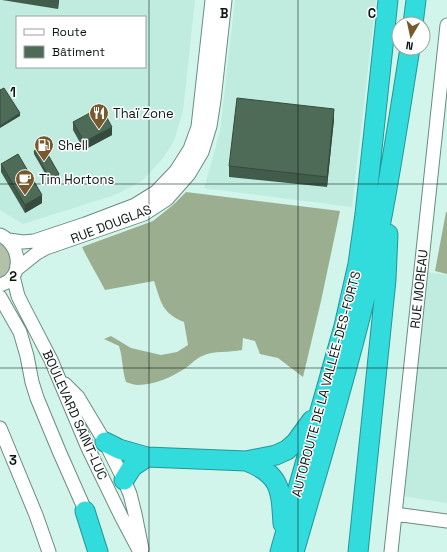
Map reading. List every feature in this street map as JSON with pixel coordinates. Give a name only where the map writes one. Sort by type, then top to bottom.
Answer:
[{"type":"highway","name":"AUTOROUTE DE LA VALLÉE-DES-FORTS","points":[[286,547],[322,404],[344,326],[359,253],[365,214],[388,0]]},
{"type":"highway","points":[[414,16],[416,0]]},
{"type":"highway","name":"AUTOROUTE DE LA VALLÉE-DES-FORTS","points":[[286,547],[356,335],[371,269],[409,56]]},
{"type":"highway","points":[[358,552],[386,280],[390,166]]},
{"type":"highway","points":[[104,442],[119,449],[147,457],[246,461],[276,455],[292,446],[304,432],[322,404]]},
{"type":"highway","points":[[124,480],[132,467],[147,457]]},
{"type":"highway","points":[[246,461],[264,469],[276,482],[281,495],[286,547]]},
{"type":"highway","points":[[85,511],[98,552]]},
{"type":"street","name":"RUE DOUGLAS","points":[[5,237],[22,242],[34,241],[128,208],[143,201],[156,192],[176,171],[190,149],[198,128],[212,0]]},
{"type":"street","name":"RUE DOUGLAS","points":[[0,286],[7,282],[37,253],[46,248],[144,214],[164,202],[183,182],[200,155],[210,126],[225,0]]},
{"type":"street","name":"RUE MOREAU","points":[[390,552],[447,25]]},
{"type":"street","name":"BOULEVARD SAINT-LUC","points":[[5,237],[17,253],[15,273],[18,296],[61,380],[88,448],[121,516],[142,552]]},
{"type":"street","name":"BOULEVARD SAINT-LUC","points":[[0,297],[20,332],[37,398],[85,511],[107,552]]},
{"type":"street","points":[[61,380],[78,398],[124,480],[130,494],[142,552]]},
{"type":"street","points":[[0,428],[36,515],[49,552]]},
{"type":"street","points":[[395,514],[447,521]]},
{"type":"shaded area","points":[[0,0],[195,0],[183,111],[174,141],[163,158],[142,181],[115,195],[23,224],[0,210]]},
{"type":"shaded area","points":[[235,0],[376,0],[352,207],[204,188],[220,132]]},
{"type":"shaded area","points":[[186,192],[340,211],[303,377],[278,358],[260,354],[255,341],[243,338],[242,350],[206,354],[170,377],[144,385],[136,385],[126,382],[119,346],[104,339],[111,336],[131,348],[161,355],[177,352],[188,345],[184,322],[171,315],[163,306],[154,281],[105,290],[82,247],[153,221]]},
{"type":"shaded area","points":[[447,212],[447,274],[435,271]]},
{"type":"shaded area","points":[[0,243],[5,246],[10,255],[10,265],[5,274],[0,277]]},
{"type":"shaded area","points":[[427,272],[447,275],[447,503],[402,496]]},
{"type":"building","points":[[4,88],[20,113],[0,126],[0,90]]},
{"type":"building","points":[[237,98],[334,109],[327,177],[229,166]]},
{"type":"building","points":[[101,107],[112,127],[84,142],[73,122]]},
{"type":"building","points":[[43,146],[59,174],[50,179],[34,151]]},
{"type":"building","points":[[18,154],[42,195],[25,205],[1,164]]},
{"type":"place","name":"Thaï Zone","points":[[99,130]]},
{"type":"place","name":"Shell","points":[[44,162]]},
{"type":"place","name":"Tim Hortons","points":[[25,196]]}]
